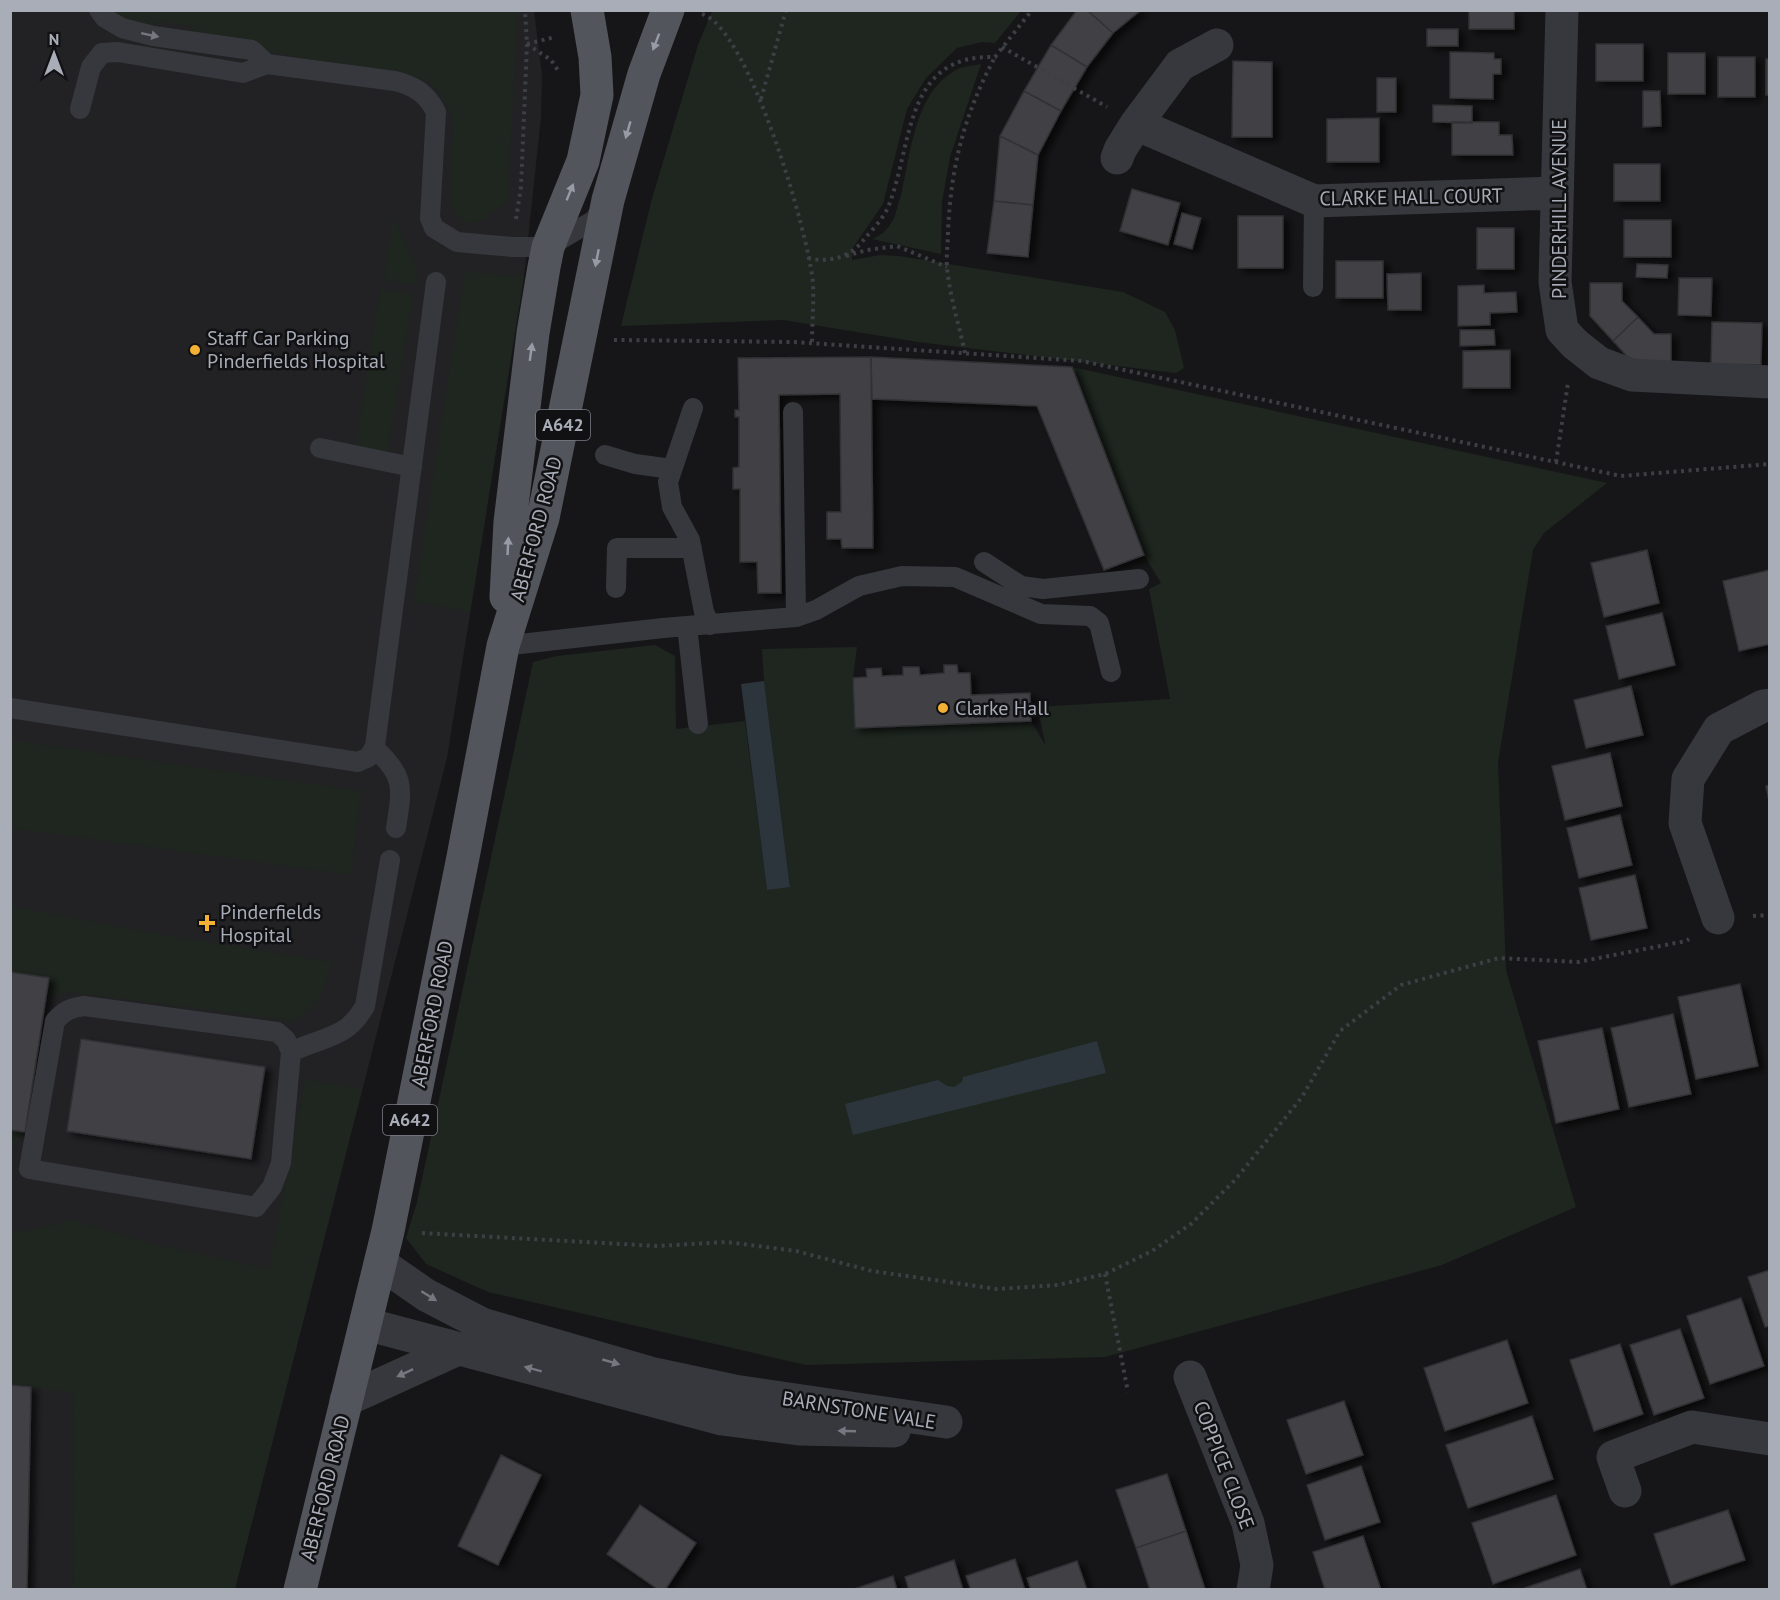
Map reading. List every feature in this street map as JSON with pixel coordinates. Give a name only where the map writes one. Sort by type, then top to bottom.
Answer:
[{"type":"main road","name":"ABERFORD ROAD","points":[[503,646],[510,522],[533,333],[546,257],[583,161],[597,95],[595,57],[587,10]]},
{"type":"main road","name":"ABERFORD ROAD","points":[[300,1590],[388,1231],[503,646],[543,519],[608,200],[644,74],[682,11]]},
{"type":"street","name":"PINDERHILL AVENUE","points":[[1562,10],[1555,282],[1562,330],[1599,363],[1632,375],[1770,382]]},
{"type":"street","points":[[1117,158],[1136,124],[1180,65],[1217,45]]},
{"type":"street","name":"CLARKE HALL COURT","points":[[1136,124],[1314,201],[1557,193]]},
{"type":"street","points":[[1718,918],[1685,823],[1688,779],[1719,729],[1762,706],[1770,705]]},
{"type":"street","name":"BARNSTONE VALE","points":[[366,1324],[641,1399],[751,1424],[799,1429],[879,1432],[907,1430],[946,1422],[734,1391],[654,1374],[482,1324],[426,1295],[380,1263]]},
{"type":"street","points":[[346,1400],[458,1349]]},
{"type":"street","name":"COPPICE CLOSE","points":[[1191,1377],[1248,1522],[1257,1565],[1253,1590]]},
{"type":"street","points":[[1625,1491],[1613,1457],[1692,1427],[1770,1439]]},
{"type":"lane","points":[[99,10],[105,18],[122,28],[153,36],[252,50],[267,64]]},
{"type":"lane","points":[[80,110],[91,67],[102,53],[118,51],[243,73],[267,64],[412,85],[431,102],[436,112],[430,218],[434,228],[458,242],[512,247],[546,257]]},
{"type":"lane","name":"ABERFORD ROAD","points":[[546,257],[594,220],[608,200]]},
{"type":"lane","points":[[1313,287],[1314,201]]},
{"type":"lane","points":[[10,708],[358,762],[369,757],[374,748],[436,282]]},
{"type":"lane","points":[[693,408],[668,482],[672,507],[690,540],[704,612],[710,625]]},
{"type":"lane","points":[[793,412],[796,617]]},
{"type":"lane","points":[[320,448],[412,467]]},
{"type":"lane","points":[[605,455],[635,464],[672,469]]},
{"type":"lane","points":[[616,588],[617,548],[692,548]]},
{"type":"lane","points":[[984,562],[1021,586],[1043,589],[1140,579]]},
{"type":"lane","points":[[503,646],[796,617],[816,610],[859,586],[903,576],[955,577],[1041,614],[1090,616],[1099,623],[1111,672]]},
{"type":"lane","points":[[687,626],[698,724]]},
{"type":"lane","points":[[374,748],[391,763],[400,781],[401,800],[396,828]]},
{"type":"lane","points":[[291,1052],[310,1042],[341,1033],[357,1021],[365,1006],[390,860]]},
{"type":"lane","points":[[84,1006],[277,1032],[286,1040],[291,1052],[280,1163],[272,1187],[256,1207],[20,1170],[55,1022],[71,1007],[84,1006]]},
{"type":"path","points":[[512,247],[521,188],[527,44],[525,10]]},
{"type":"path","points":[[760,101],[786,10]]},
{"type":"path","points":[[965,353],[947,267],[952,175],[972,106],[995,57],[1032,10]]},
{"type":"path","points":[[682,11],[709,16],[731,40],[760,101],[794,194],[808,258],[813,283],[812,343]]},
{"type":"path","points":[[527,44],[557,36]]},
{"type":"path","points":[[1002,47],[1136,124]]},
{"type":"path","points":[[842,257],[858,247],[888,207],[906,134],[918,100],[935,76],[951,64],[975,56],[995,57]]},
{"type":"path","points":[[808,258],[820,261],[867,250],[897,246],[947,267]]},
{"type":"path","points":[[604,340],[812,343],[1082,361],[1621,476],[1770,464]]},
{"type":"path","points":[[1556,462],[1575,344]]},
{"type":"path","points":[[388,1231],[657,1246],[727,1242],[796,1251],[872,1271],[997,1289],[1058,1285],[1105,1274],[1152,1251],[1191,1224],[1235,1180],[1302,1097],[1340,1031],[1401,986],[1499,958],[1578,962],[1686,941],[1718,918],[1770,915]]},
{"type":"path","points":[[1105,1274],[1128,1392]]},
{"type":"shaded area","name":"Pinderfields Hospital","points":[[11,11],[534,11],[542,75],[541,117],[524,277],[447,758],[235,1589],[11,1590]]},
{"type":"shaded area","points":[[105,11],[518,11],[507,201],[483,220],[467,223],[455,214],[451,206],[453,117],[438,91],[427,81],[199,39],[190,26],[158,21],[148,31]]},
{"type":"shaded area","points":[[712,11],[1021,11],[995,43],[982,42],[957,48],[926,78],[907,109],[883,204],[852,249],[852,260],[880,255],[899,256],[1123,292],[1165,312],[1175,330],[1184,368],[1176,373],[918,342],[783,320],[621,326],[651,202],[698,45]]},
{"type":"shaded area","points":[[981,64],[950,157],[942,202],[941,254],[872,239],[884,232],[893,220],[901,195],[916,126],[930,95],[941,81],[954,71]]},
{"type":"shaded area","points":[[393,216],[418,270],[416,285],[384,280]]},
{"type":"shaded area","points":[[465,271],[524,277],[470,612],[414,601]]},
{"type":"shaded area","points":[[380,289],[413,294],[387,455],[355,450]]},
{"type":"shaded area","points":[[1072,367],[1607,483],[1544,533],[1533,550],[1498,762],[1506,970],[1576,1207],[1442,1265],[1105,1357],[806,1365],[488,1292],[426,1264],[406,1238],[417,1202],[533,662],[557,656],[655,645],[675,656],[676,729],[745,721],[767,889],[790,886],[762,649],[857,647],[853,678],[856,728],[1031,721],[1046,746],[1037,707],[1170,699],[1149,589],[1161,583],[1144,555]]},
{"type":"shaded area","points":[[764,681],[790,887],[767,890],[741,684]]},
{"type":"shaded area","points":[[11,740],[361,791],[351,875],[11,828]]},
{"type":"shaded area","points":[[10,906],[181,938],[332,962],[320,996],[295,1021],[68,992],[59,996],[47,994],[49,978],[11,972]]},
{"type":"shaded area","points":[[1097,1041],[1106,1073],[853,1135],[845,1104],[938,1080],[947,1086],[954,1087],[962,1082],[963,1077]]},
{"type":"shaded area","points":[[305,1079],[362,1089],[235,1589],[74,1589],[73,1393],[11,1385],[10,1234],[73,1220],[149,1243],[269,1269]]},
{"type":"shaded area","points":[[10,1130],[25,1132],[11,1149]]},
{"type":"building","points":[[1077,10],[1087,10],[1113,33],[1087,67],[1051,45]]},
{"type":"building","points":[[1087,10],[1141,10],[1113,33]]},
{"type":"building","points":[[1469,10],[1514,10],[1514,29],[1469,29]]},
{"type":"building","points":[[1427,29],[1458,29],[1458,46],[1427,46]]},
{"type":"building","points":[[1596,44],[1643,44],[1643,81],[1596,81]]},
{"type":"building","points":[[1051,45],[1087,67],[1061,111],[1024,91]]},
{"type":"building","points":[[1450,52],[1494,53],[1494,59],[1501,59],[1501,74],[1493,74],[1493,99],[1450,98]]},
{"type":"building","points":[[1668,53],[1705,53],[1705,94],[1668,94]]},
{"type":"building","points":[[1718,57],[1755,57],[1755,97],[1718,97]]},
{"type":"building","points":[[1766,59],[1770,59],[1770,95],[1766,95]]},
{"type":"building","points":[[1233,61],[1272,62],[1272,137],[1232,137]]},
{"type":"building","points":[[1377,78],[1396,78],[1396,112],[1377,112]]},
{"type":"building","points":[[1024,91],[1061,111],[1038,155],[1000,136]]},
{"type":"building","points":[[1643,91],[1660,91],[1661,126],[1643,127]]},
{"type":"building","points":[[1433,105],[1472,106],[1472,123],[1433,122]]},
{"type":"building","points":[[1379,118],[1379,162],[1327,162],[1327,119]]},
{"type":"building","points":[[1452,122],[1499,122],[1499,135],[1512,135],[1513,155],[1452,155]]},
{"type":"building","points":[[1000,136],[1038,155],[1033,205],[994,201]]},
{"type":"building","points":[[1614,164],[1660,164],[1660,201],[1614,201]]},
{"type":"building","points":[[1132,189],[1180,203],[1168,245],[1120,231]]},
{"type":"building","points":[[994,201],[1033,205],[1028,257],[987,253]]},
{"type":"building","points":[[1182,213],[1201,218],[1192,249],[1174,244]]},
{"type":"building","points":[[1238,216],[1283,216],[1283,268],[1238,268]]},
{"type":"building","points":[[1624,220],[1671,220],[1671,257],[1624,257]]},
{"type":"building","points":[[1477,228],[1514,228],[1514,269],[1477,269]]},
{"type":"building","points":[[1336,261],[1383,261],[1383,298],[1336,298]]},
{"type":"building","points":[[1637,264],[1668,265],[1667,278],[1636,277]]},
{"type":"building","points":[[1421,273],[1421,310],[1388,310],[1387,274]]},
{"type":"building","points":[[1679,278],[1712,278],[1711,316],[1678,315]]},
{"type":"building","points":[[1590,283],[1622,283],[1622,301],[1638,317],[1613,341],[1590,316]]},
{"type":"building","points":[[1484,285],[1484,293],[1516,292],[1517,312],[1490,313],[1490,325],[1458,326],[1458,286]]},
{"type":"building","points":[[1638,317],[1654,334],[1671,334],[1671,366],[1635,365],[1613,341]]},
{"type":"building","points":[[1712,322],[1762,323],[1761,365],[1711,364]]},
{"type":"building","points":[[1460,330],[1494,330],[1495,345],[1460,346]]},
{"type":"building","points":[[1510,350],[1510,388],[1463,388],[1463,351]]},
{"type":"building","points":[[871,357],[873,548],[842,548],[841,539],[827,539],[827,512],[841,512],[840,394],[779,395],[781,593],[758,593],[757,562],[740,562],[740,489],[733,489],[733,468],[739,467],[739,417],[735,417],[735,410],[739,410],[738,358]]},
{"type":"building","points":[[871,357],[1072,367],[1144,555],[1104,570],[1037,406],[872,399]]},
{"type":"building","points":[[1647,550],[1659,603],[1604,617],[1591,563]]},
{"type":"building","points":[[1770,570],[1770,644],[1739,651],[1723,581]]},
{"type":"building","points":[[1662,613],[1675,665],[1619,679],[1606,626]]},
{"type":"building","name":"Clarke Hall","points":[[944,665],[957,665],[958,673],[970,673],[971,695],[1030,693],[1031,721],[855,728],[853,678],[867,677],[866,669],[881,668],[882,676],[903,675],[903,667],[919,667],[920,675],[944,673]]},
{"type":"building","points":[[1631,686],[1643,735],[1586,748],[1574,700]]},
{"type":"building","points":[[1610,753],[1622,806],[1565,820],[1552,766]]},
{"type":"building","points":[[1770,785],[1770,806],[1766,786]]},
{"type":"building","points":[[1620,815],[1632,865],[1579,878],[1567,828]]},
{"type":"building","points":[[1635,875],[1647,928],[1591,940],[1579,888]]},
{"type":"building","points":[[10,972],[49,978],[25,1132],[10,1130]]},
{"type":"building","points":[[1740,984],[1758,1066],[1696,1079],[1678,997]]},
{"type":"building","points":[[1673,1014],[1691,1094],[1629,1107],[1611,1028]]},
{"type":"building","points":[[1602,1028],[1619,1109],[1556,1123],[1538,1041]]},
{"type":"building","points":[[81,1039],[265,1067],[251,1159],[67,1131]]},
{"type":"building","points":[[1770,1270],[1770,1326],[1765,1327],[1748,1277]]},
{"type":"building","points":[[1741,1298],[1764,1366],[1710,1384],[1687,1316]]},
{"type":"building","points":[[1680,1329],[1704,1398],[1654,1415],[1630,1345]]},
{"type":"building","points":[[1507,1340],[1528,1403],[1445,1431],[1424,1368]]},
{"type":"building","points":[[1620,1344],[1643,1414],[1594,1431],[1570,1360]]},
{"type":"building","points":[[10,1385],[31,1387],[27,1590],[10,1590]]},
{"type":"building","points":[[1344,1401],[1363,1455],[1306,1474],[1287,1420]]},
{"type":"building","points":[[1532,1416],[1553,1479],[1468,1508],[1446,1445]]},
{"type":"building","points":[[501,1455],[541,1475],[498,1565],[458,1546]]},
{"type":"building","points":[[1361,1466],[1380,1522],[1325,1540],[1307,1485]]},
{"type":"building","points":[[1167,1474],[1186,1531],[1136,1548],[1116,1490]]},
{"type":"building","points":[[1556,1495],[1576,1555],[1493,1584],[1472,1523]]},
{"type":"building","points":[[640,1505],[696,1543],[665,1590],[659,1590],[607,1554]]},
{"type":"building","points":[[1728,1510],[1745,1560],[1671,1585],[1654,1534]]},
{"type":"building","points":[[1186,1531],[1205,1589],[1150,1590],[1136,1548]]},
{"type":"building","points":[[1363,1536],[1381,1590],[1325,1590],[1313,1552]]},
{"type":"building","points":[[1015,1559],[1025,1590],[971,1590],[966,1576]]},
{"type":"building","points":[[954,1560],[963,1590],[909,1590],[905,1577]]},
{"type":"building","points":[[1077,1561],[1087,1590],[1031,1590],[1027,1578]]},
{"type":"building","points":[[1580,1569],[1587,1590],[1519,1590]]},
{"type":"building","points":[[893,1576],[897,1590],[851,1590]]},
{"type":"place","name":"Staff Car Parking Pinderfields Hospital","points":[[195,350]]},
{"type":"place","name":"Clarke Hall","points":[[943,708]]},
{"type":"place","name":"Pinderfields Hospital","points":[[207,923]]}]
